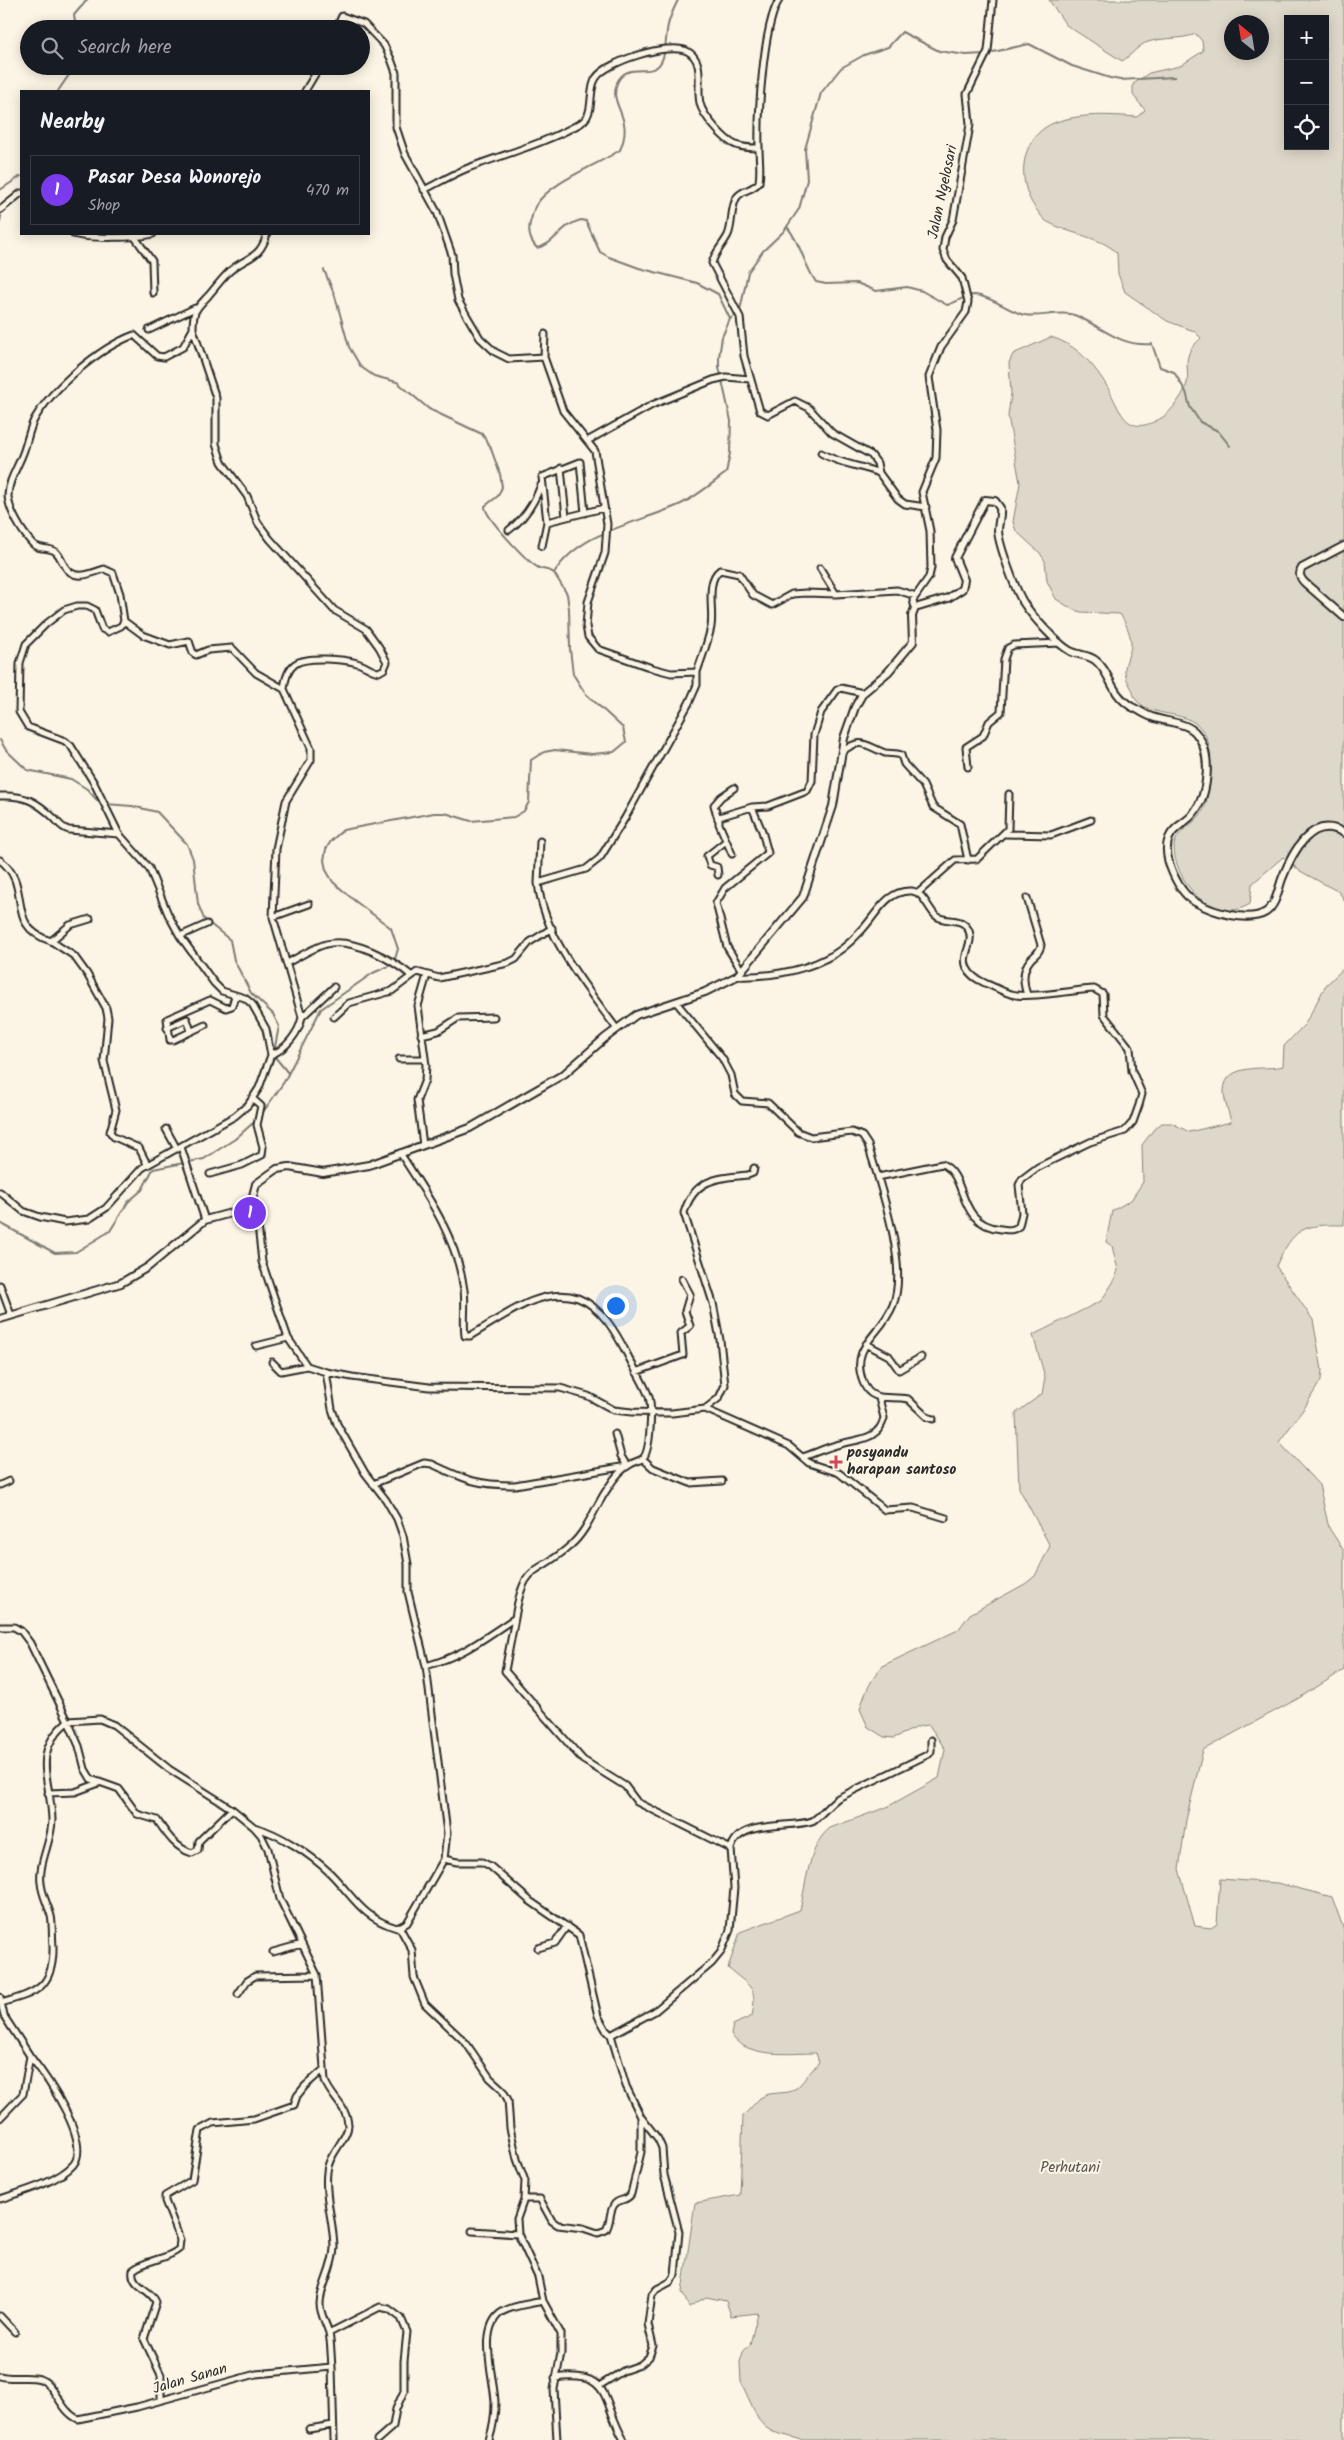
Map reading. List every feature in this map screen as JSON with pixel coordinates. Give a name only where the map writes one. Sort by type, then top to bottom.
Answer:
[{"type":"main road","points":[[0,1319],[121,1283],[166,1254],[205,1220],[250,1208],[256,1184],[276,1169],[289,1167],[323,1173],[370,1165],[470,1128],[564,1074],[636,1015],[724,984],[739,974],[803,897],[833,806],[842,752],[855,707],[863,693],[888,672],[913,642],[912,616],[915,608],[948,598],[962,589],[964,580],[955,562],[956,555],[983,502],[993,500],[1000,508],[998,531],[1019,594],[1028,608],[1060,643],[1071,651],[1095,661],[1102,668],[1113,689],[1126,702],[1152,718],[1189,728],[1200,740],[1207,760],[1200,802],[1190,817],[1173,831],[1169,837],[1167,850],[1176,879],[1184,892],[1196,903],[1215,911],[1242,916],[1256,916],[1264,913],[1274,903],[1288,864],[1308,836],[1319,828],[1327,827],[1334,827],[1344,833]]},
{"type":"main road","points":[[1344,546],[1302,568],[1300,572],[1300,577],[1305,583],[1344,616]]},
{"type":"street","points":[[779,0],[769,22],[758,148],[759,182],[753,188],[742,192],[735,202],[728,235],[715,254],[712,263],[740,317],[744,356],[757,407],[763,414],[773,414],[791,402],[799,401],[809,408],[832,433],[871,455],[877,463],[879,473],[898,499],[905,504],[926,507]]},
{"type":"street","name":"Jalan Ngelosari","points":[[915,608],[913,603],[929,576],[931,568],[930,531],[923,486],[933,467],[937,430],[929,377],[941,347],[966,312],[968,302],[962,278],[945,255],[944,244],[953,220],[969,130],[967,94],[987,54],[993,0]]},
{"type":"street","points":[[340,20],[342,16],[353,20]]},
{"type":"street","points":[[370,30],[384,45],[396,73],[396,128],[404,154],[437,212],[452,255],[453,274],[458,300],[480,338],[495,352],[509,359],[544,357]]},
{"type":"street","points":[[424,190],[466,169],[526,148],[583,121],[589,112],[592,86],[601,72],[614,63],[672,48],[682,48],[691,53],[697,61],[700,72],[700,104],[705,115],[734,145],[758,148]]},
{"type":"street","points":[[306,90],[315,75]]},
{"type":"street","points":[[0,210],[20,194]]},
{"type":"street","points":[[77,235],[85,238],[144,235]]},
{"type":"street","points":[[149,330],[196,308],[209,295],[216,283],[232,269],[260,251],[267,235]]},
{"type":"street","points":[[134,236],[152,260],[153,293]]},
{"type":"street","points":[[196,308],[193,329],[183,347],[164,357],[157,356],[134,335],[122,339],[99,354],[54,392],[33,421],[9,485],[8,498],[21,529],[36,548],[52,550],[57,553],[64,566],[77,576],[83,577],[104,569],[113,574],[124,621],[143,635],[170,645],[189,641],[193,653],[196,655],[208,650],[232,648],[256,674],[284,689],[311,748],[311,760],[286,801],[276,849],[273,917],[302,1017]]},
{"type":"street","points":[[193,329],[216,398],[218,452],[222,462],[247,496],[258,523],[334,610],[366,630],[386,657],[386,666],[379,672],[358,663],[334,660],[312,659],[296,664],[289,670],[284,689]]},
{"type":"street","points":[[545,334],[544,357],[563,411],[576,428],[589,440],[597,461],[607,524],[605,553],[588,602],[586,626],[592,643],[598,649],[671,673],[697,672]]},
{"type":"street","points":[[589,440],[652,404],[712,380],[726,377],[750,379]]},
{"type":"street","points":[[821,453],[834,461],[859,465],[879,473]]},
{"type":"street","points":[[508,530],[527,514],[541,484],[542,477],[560,468],[580,462],[585,513]]},
{"type":"street","points":[[560,468],[566,517]]},
{"type":"street","points":[[541,484],[547,522],[542,546]]},
{"type":"street","points":[[547,522],[604,508]]},
{"type":"street","points":[[820,568],[836,594]]},
{"type":"street","points":[[538,883],[586,868],[600,858],[625,818],[689,703],[697,685],[697,672],[712,625],[714,581],[720,570],[739,574],[753,596],[772,605],[792,594],[836,594],[897,590],[916,596]]},
{"type":"street","points":[[0,1192],[23,1211],[65,1222],[89,1219],[106,1208],[135,1174],[147,1164],[235,1116],[259,1088],[271,1055],[266,1029],[252,1004],[245,998],[222,991],[214,983],[180,936],[168,914],[149,868],[119,834],[94,783],[71,746],[65,741],[28,726],[22,720],[19,703],[22,653],[34,635],[56,615],[77,606],[87,606],[95,610],[102,629],[108,632],[121,626],[124,621]]},
{"type":"street","points":[[968,767],[966,747],[982,736],[988,722],[1001,712],[1004,659],[1008,648],[1014,645],[1060,643]]},
{"type":"street","points":[[718,819],[722,814],[752,807],[768,806],[807,791],[812,781],[814,735],[821,712],[837,690],[841,688],[863,693]]},
{"type":"street","points":[[842,752],[849,746],[861,743],[871,745],[886,753],[901,755],[904,764],[923,785],[933,808],[960,824],[968,860]]},
{"type":"street","points":[[732,854],[714,805],[721,797],[734,788]]},
{"type":"street","points":[[918,893],[955,860],[981,857],[1005,834],[1008,827],[1009,794]]},
{"type":"street","points":[[0,796],[26,797],[52,816],[64,829],[119,834]]},
{"type":"street","points":[[752,807],[762,831],[768,853],[725,888],[716,904],[727,947],[739,974],[759,977],[800,968],[826,959],[843,948],[861,931],[890,897],[906,891],[918,893],[936,916],[959,921],[967,927],[971,942],[965,963],[972,977],[1012,994],[1027,995],[1094,989],[1103,994],[1105,998],[1104,1016],[1130,1048],[1132,1071],[1142,1094],[1133,1122],[1128,1128],[1119,1133],[1090,1142],[1038,1167],[1022,1179],[1019,1185],[1022,1213],[1019,1226],[1010,1230],[980,1224],[962,1198],[951,1170],[942,1164],[878,1177]]},
{"type":"street","points":[[1005,834],[1051,835],[1092,820]]},
{"type":"street","points":[[540,841],[538,883],[540,902],[552,928],[577,972],[617,1029]]},
{"type":"street","points":[[718,875],[717,867],[710,865],[707,856],[726,841]]},
{"type":"street","points":[[0,860],[11,872],[18,887],[20,913],[25,925],[74,956],[100,994],[108,1018],[104,1061],[116,1110],[110,1132],[114,1138],[139,1148],[147,1164]]},
{"type":"street","points":[[1027,898],[1041,945],[1040,950],[1026,966],[1025,988],[1027,995]]},
{"type":"street","points":[[273,917],[309,904]]},
{"type":"street","points":[[51,941],[70,925],[90,919]]},
{"type":"street","points":[[180,936],[207,924]]},
{"type":"street","points":[[334,1017],[349,1003],[392,991],[419,972],[439,978],[508,963],[516,959],[530,942],[552,928]]},
{"type":"street","points":[[287,963],[319,947],[342,943],[385,957],[412,976]]},
{"type":"street","points":[[423,1145],[417,1100],[425,1080],[425,1058],[418,1006],[427,975]]},
{"type":"street","points":[[271,1055],[281,1049],[296,1032],[302,1017],[334,987]]},
{"type":"street","points":[[205,1025],[170,1040],[167,1019],[210,1000],[226,1008],[232,1006],[235,996]]},
{"type":"street","points":[[676,1002],[722,1058],[731,1075],[738,1097],[742,1101],[768,1103],[798,1132],[812,1136],[858,1134],[868,1145],[878,1177],[895,1248],[898,1270],[893,1305],[880,1328],[860,1351],[860,1372],[868,1392],[879,1398],[908,1399],[927,1417],[933,1419]]},
{"type":"street","points":[[422,1035],[438,1031],[458,1018],[494,1017]]},
{"type":"street","points":[[167,1028],[187,1019],[192,1031]]},
{"type":"street","points":[[399,1059],[425,1058]]},
{"type":"street","points":[[210,1174],[242,1166],[262,1155],[263,1148],[257,1125],[261,1106],[252,1098]]},
{"type":"street","points":[[166,1130],[179,1148],[205,1220]]},
{"type":"street","points":[[373,1484],[424,1464],[432,1464],[481,1485],[515,1485],[627,1466],[643,1459],[647,1452],[650,1399],[617,1336],[599,1311],[589,1302],[572,1296],[558,1295],[542,1298],[525,1305],[470,1336],[465,1336],[464,1291],[456,1251],[431,1200],[400,1153]]},
{"type":"street","points":[[705,1409],[719,1398],[725,1385],[720,1340],[713,1303],[684,1213],[695,1191],[710,1180],[748,1175],[753,1173],[754,1168]]},
{"type":"street","points":[[250,1208],[257,1216],[262,1262],[288,1338],[306,1366]]},
{"type":"street","points":[[636,1372],[683,1354],[680,1333],[690,1326],[685,1311],[690,1294],[682,1279]]},
{"type":"street","points":[[0,1285],[11,1315]]},
{"type":"street","points":[[256,1346],[288,1338]]},
{"type":"street","points":[[866,1344],[889,1356],[898,1370],[921,1357]]},
{"type":"street","points":[[272,1362],[281,1371],[306,1366],[352,1378],[429,1387],[560,1388],[588,1396],[614,1410],[650,1413],[705,1409],[789,1446],[809,1463],[833,1470],[845,1476],[885,1510],[913,1508],[946,1518]]},
{"type":"street","points":[[254,1827],[278,1835],[322,1866],[371,1917],[382,1924],[400,1928],[407,1923],[444,1859],[448,1833],[426,1666],[408,1592],[408,1564],[403,1536],[390,1506],[373,1484],[337,1424],[332,1409],[326,1372]]},
{"type":"street","points":[[803,1457],[840,1444],[862,1439],[877,1432],[884,1418],[879,1398]]},
{"type":"street","points":[[615,1434],[621,1456],[627,1466]]},
{"type":"street","points":[[643,1459],[653,1468],[690,1484],[722,1481]]},
{"type":"street","points":[[627,1466],[606,1490],[581,1534],[572,1544],[529,1573],[521,1589],[505,1671],[576,1754],[624,1786],[634,1801],[731,1849]]},
{"type":"street","points":[[0,1485],[9,1481]]},
{"type":"street","points":[[426,1666],[452,1658],[478,1645],[515,1618]]},
{"type":"street","points":[[0,1627],[14,1627],[24,1634],[30,1642],[80,1746],[88,1776],[99,1783],[119,1789],[136,1814],[157,1820],[169,1838],[186,1851],[192,1853],[198,1850],[199,1842],[232,1810]]},
{"type":"street","points":[[0,2199],[64,2172],[74,2164],[77,2156],[76,2139],[62,2105],[47,2078],[4,2016],[1,2000],[36,1990],[45,1984],[52,1970],[52,1917],[42,1894],[40,1880],[52,1820],[48,1793],[47,1746],[55,1732],[68,1722],[100,1719],[114,1725],[168,1769],[232,1810],[254,1827],[266,1844],[280,1899],[317,1975],[323,2070],[327,2088],[342,2108],[348,2125],[345,2136],[330,2158],[326,2173],[334,2249],[332,2270],[320,2302],[322,2316],[329,2333],[334,2440]]},
{"type":"street","points":[[611,2035],[655,2011],[712,1963],[721,1952],[730,1930],[734,1888],[731,1849],[734,1842],[755,1827],[790,1826],[813,1820],[825,1807],[838,1798],[929,1754],[931,1751],[931,1740]]},
{"type":"street","points":[[48,1793],[75,1792],[99,1783]]},
{"type":"street","points":[[444,1859],[457,1862],[482,1862],[490,1866],[530,1901],[580,1937],[598,2016],[611,2035],[626,2086],[641,2117],[662,2148],[665,2182],[679,2232],[674,2275],[670,2282],[657,2289],[652,2295],[648,2324],[653,2346],[649,2357],[640,2365],[623,2371],[599,2386]]},
{"type":"street","points":[[538,1948],[555,1943],[567,1926]]},
{"type":"street","points":[[400,1928],[412,1950],[414,1977],[425,2004],[466,2043],[490,2078],[505,2094],[516,2159],[525,2181],[524,2199],[517,2219],[518,2234],[538,2277],[543,2302],[561,2334],[561,2353],[555,2378],[557,2440]]},
{"type":"street","points":[[273,1952],[302,1944]]},
{"type":"street","points":[[238,1994],[247,1981],[255,1976],[317,1975]]},
{"type":"street","points":[[0,2118],[18,2101],[27,2077],[30,2056]]},
{"type":"street","points":[[161,2400],[159,2369],[147,2349],[144,2339],[156,2302],[153,2296],[136,2281],[132,2274],[133,2270],[143,2263],[174,2253],[179,2249],[180,2240],[165,2201],[165,2196],[192,2180],[198,2135],[205,2126],[213,2123],[254,2119],[294,2105],[297,2096],[305,2086],[323,2070]]},
{"type":"street","points":[[524,2199],[540,2199],[552,2221],[558,2225],[584,2228],[598,2232],[606,2230],[614,2205],[627,2200],[631,2194],[641,2152],[641,2117]]},
{"type":"street","points":[[472,2232],[518,2234]]},
{"type":"street","points":[[489,2440],[495,2405],[489,2351],[490,2325],[494,2318],[506,2310],[543,2302]]},
{"type":"street","points":[[329,2333],[380,2307],[389,2309],[405,2322],[407,2332],[404,2391],[396,2409],[392,2426],[377,2440]]},
{"type":"street","points":[[0,2316],[15,2332]]},
{"type":"street","name":"Jalan Sanan","points":[[0,2376],[39,2379],[48,2386],[65,2411],[78,2419],[161,2400],[256,2374],[332,2367]]},
{"type":"street","points":[[555,2378],[574,2376],[592,2379],[606,2395],[611,2415],[624,2440]]},
{"type":"street","points":[[309,2429],[333,2425]]},
{"type":"green space","points":[[1049,0],[1344,0],[1344,900],[1339,892],[1300,871],[1283,857],[1252,884],[1250,904],[1236,910],[1223,910],[1210,905],[1198,897],[1188,886],[1176,860],[1174,846],[1181,833],[1200,815],[1207,799],[1210,753],[1203,730],[1186,718],[1154,711],[1144,707],[1136,700],[1125,674],[1131,642],[1127,627],[1120,614],[1081,612],[1056,599],[1047,581],[1045,561],[1040,553],[1016,531],[1013,522],[1020,483],[1008,416],[1011,394],[1009,363],[1013,354],[1051,337],[1067,344],[1087,359],[1098,373],[1124,418],[1131,423],[1139,425],[1149,424],[1163,417],[1177,402],[1184,392],[1187,383],[1187,360],[1189,353],[1201,338],[1194,331],[1167,321],[1125,292],[1118,274],[1117,253],[1103,243],[1045,220],[1029,198],[1025,185],[1025,160],[1028,148],[1044,128],[1056,122],[1076,117],[1107,115],[1137,117],[1145,110],[1133,95],[1133,84],[1149,73],[1180,66],[1203,51],[1202,41],[1196,34],[1154,40],[1141,45],[1122,61],[1066,25]]},
{"type":"green space","name":"Perhutani","points":[[1344,968],[1344,1225],[1318,1226],[1301,1231],[1288,1243],[1276,1266],[1313,1320],[1322,1370],[1321,1380],[1305,1407],[1279,1442],[1319,1485],[1329,1528],[1344,1551],[1344,1670],[1299,1698],[1203,1750],[1186,1820],[1179,1869],[1195,1926],[1211,1928],[1217,1924],[1220,1879],[1277,1883],[1332,1897],[1344,1930],[1344,2440],[802,2440],[773,2432],[758,2419],[741,2382],[740,2362],[743,2352],[750,2344],[758,2313],[731,2316],[726,2301],[706,2297],[689,2307],[682,2292],[695,2203],[740,2195],[743,2116],[760,2098],[769,2094],[789,2092],[798,2087],[819,2062],[816,2053],[782,2054],[759,2051],[738,2043],[731,2035],[733,2025],[752,2016],[754,2006],[753,1993],[750,1988],[728,1968],[740,1932],[800,1910],[813,1854],[817,1844],[830,1828],[887,1807],[939,1778],[945,1749],[929,1725],[920,1726],[894,1738],[884,1737],[868,1727],[860,1709],[875,1675],[884,1665],[958,1630],[970,1614],[1025,1584],[1035,1576],[1050,1546],[1019,1488],[1016,1413],[1042,1394],[1045,1377],[1033,1335],[1101,1301],[1114,1281],[1118,1270],[1112,1246],[1106,1242],[1112,1211],[1131,1200],[1143,1182],[1142,1145],[1154,1129],[1162,1123],[1172,1123],[1189,1132],[1231,1122],[1224,1091],[1226,1082],[1231,1075],[1248,1069],[1283,1066],[1284,1046],[1305,1024],[1326,985]]},
{"type":"waterway","points":[[75,20],[74,15],[87,0]]},
{"type":"waterway","points":[[678,0],[669,22],[661,62],[654,69],[626,73],[617,83],[616,99],[625,129],[620,150],[563,181],[543,197],[534,209],[529,233],[537,248],[549,243],[568,226],[581,220],[586,221],[600,252],[639,268],[697,283],[718,294],[730,319]]},
{"type":"waterway","points":[[395,959],[398,949],[391,928],[333,882],[326,870],[324,860],[326,849],[331,841],[343,830],[434,813],[445,813],[471,821],[514,817],[524,811],[529,802],[531,760],[544,752],[555,750],[592,754],[614,752],[626,742],[623,728],[585,693],[573,674],[567,594],[554,573],[565,559],[579,547],[612,530],[681,504],[726,473],[730,453],[731,421],[719,367],[722,337],[730,319],[736,315],[741,306],[748,272],[763,251],[784,231],[799,209],[807,180],[805,149],[821,93],[841,68],[864,55],[888,47],[902,32],[939,51],[966,55],[985,54]]},
{"type":"waterway","points":[[989,53],[1029,44],[1072,66],[1110,78],[1120,80],[1175,77]]},
{"type":"waterway","points":[[59,90],[69,75]]},
{"type":"waterway","points":[[0,190],[20,177]]},
{"type":"waterway","points":[[0,222],[1,216]]},
{"type":"waterway","points":[[788,228],[816,282],[826,284],[857,283],[876,291],[907,287],[922,291],[947,305],[968,296],[982,296],[1025,315],[1073,315],[1122,340],[1131,343],[1152,344],[1160,367],[1174,372],[1186,392],[1190,407],[1200,422],[1218,431],[1230,446]]},
{"type":"waterway","points":[[324,270],[335,296],[349,347],[361,367],[374,376],[397,382],[429,409],[482,434],[490,446],[500,474],[502,487],[498,496],[485,506],[491,519],[526,558],[539,568],[554,573]]},
{"type":"waterway","points":[[0,740],[6,750],[27,770],[71,779],[87,789],[97,800]]},
{"type":"waterway","points":[[106,804],[132,806],[157,812],[187,844],[193,859],[198,904],[204,919],[230,940],[234,960],[251,993],[273,1014],[279,1026],[274,1052]]},
{"type":"waterway","points":[[261,1115],[284,1082],[321,1009],[373,973],[389,966]]},
{"type":"waterway","points":[[275,1057],[288,1073]]},
{"type":"waterway","points":[[0,1223],[55,1253],[76,1252],[110,1231],[128,1202],[142,1190],[153,1169],[204,1159],[235,1139],[253,1123]]},
{"type":"place","name":"Pasar Desa Wonorejo","points":[[250,1213]]},
{"type":"place","name":"posyandu harapan santoso","points":[[836,1462]]}]
